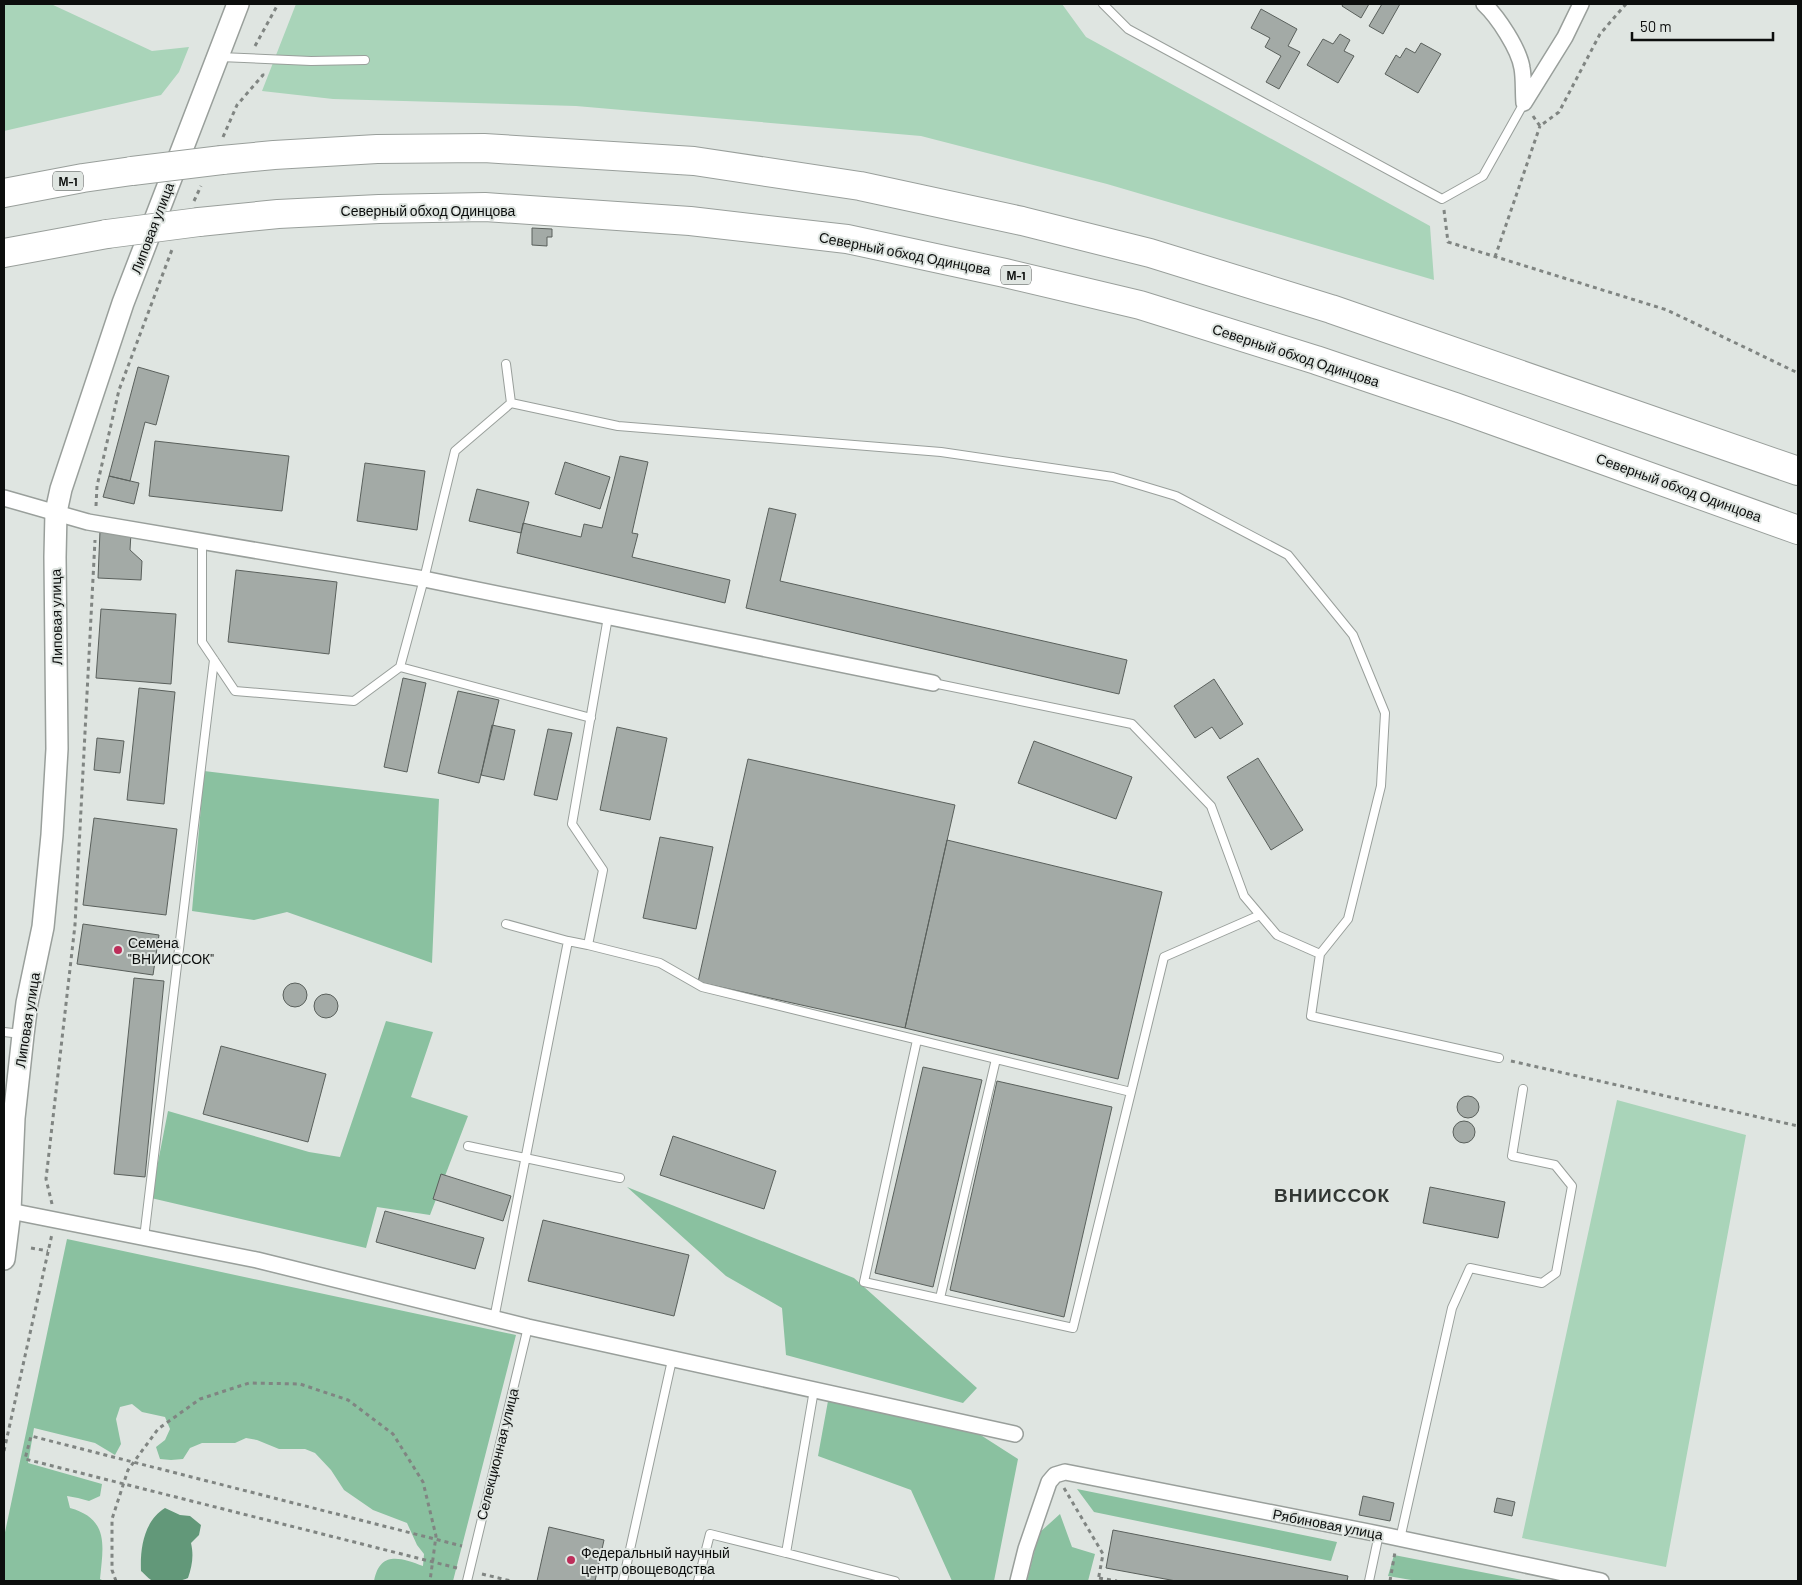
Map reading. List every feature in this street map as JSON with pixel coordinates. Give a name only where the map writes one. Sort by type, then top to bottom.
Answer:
[{"type":"highway","name":"М-1","points":[[4,193],[132,171],[222,150],[274,155],[378,149],[484,148],[694,161],[860,186],[1022,221],[1160,256],[1340,312],[1798,471]]},
{"type":"highway","name":"Северный обход Одинцова","points":[[4,253],[194,216],[278,214],[379,208],[484,207],[690,221],[847,239],[1005,273],[1140,305],[1316,360],[1455,407],[1798,530]]},
{"type":"street","name":"Липовая улица","points":[[4,1259],[10,1211],[14,1118],[13,1033],[27,1003],[43,927],[53,826],[58,749],[56,512],[61,488],[123,303],[238,4]]},
{"type":"street","points":[[1484,4],[1489,8],[1511,41],[1522,66],[1524,103]]},
{"type":"street","points":[[1524,103],[1566,37],[1580,4]]},
{"type":"street","points":[[4,498],[96,523],[424,579],[933,683]]},
{"type":"street","points":[[10,1211],[256,1260],[528,1328],[1015,1434]]},
{"type":"street","name":"Рябиновая улица","points":[[1055,1475],[1066,1472],[1379,1534],[1398,1545],[1601,1581]]},
{"type":"street","points":[[1018,1581],[1026,1549],[1049,1482],[1055,1475]]},
{"type":"lane","points":[[1103,4],[1128,29],[1442,199],[1483,176],[1524,103]]},
{"type":"lane","points":[[218,57],[311,61],[365,60]]},
{"type":"lane","points":[[506,364],[512,403]]},
{"type":"lane","points":[[202,541],[202,642],[235,691],[354,701],[400,667],[424,579],[455,451],[512,403]]},
{"type":"lane","points":[[512,403],[618,426],[941,452],[1113,477],[1176,496],[1288,555],[1353,635],[1385,713],[1381,786],[1348,919],[1320,954],[1311,1016],[1498,1058]]},
{"type":"lane","points":[[588,945],[603,870],[572,824],[608,617]]},
{"type":"lane","points":[[144,1238],[214,660]]},
{"type":"lane","points":[[400,667],[590,718]]},
{"type":"lane","points":[[933,683],[1132,724],[1211,806],[1244,896],[1277,934],[1320,954]]},
{"type":"lane","points":[[917,1040],[864,1282],[1073,1328],[1164,957],[1260,915]]},
{"type":"lane","points":[[506,924],[660,963],[702,987],[1131,1092]]},
{"type":"lane","points":[[494,1319],[568,941]]},
{"type":"lane","points":[[940,1298],[996,1059]]},
{"type":"lane","points":[[1398,1545],[1452,1308],[1470,1268],[1542,1283],[1556,1273],[1572,1186],[1554,1165],[1512,1156],[1523,1089]]},
{"type":"lane","points":[[468,1146],[620,1178]]},
{"type":"lane","name":"Селекционная улица","points":[[467,1581],[528,1328]]},
{"type":"lane","points":[[623,1581],[672,1360]]},
{"type":"lane","points":[[786,1553],[814,1390]]},
{"type":"lane","points":[[698,1581],[710,1534],[895,1581]]},
{"type":"lane","points":[[1369,1581],[1379,1534]]},
{"type":"path","points":[[222,150],[238,105],[263,75],[255,46],[278,4]]},
{"type":"path","points":[[1495,257],[1540,126],[1560,112],[1600,34],[1626,4]]},
{"type":"path","points":[[1524,103],[1540,126]]},
{"type":"path","points":[[194,216],[202,183]]},
{"type":"path","points":[[1442,199],[1448,242],[1667,310],[1798,373]]},
{"type":"path","points":[[4,1451],[55,1220],[46,1179],[76,925],[98,486],[119,390],[174,244]]},
{"type":"path","points":[[1498,1058],[1798,1126]]},
{"type":"path","points":[[31,1248],[48,1251]]},
{"type":"path","points":[[116,1581],[112,1570],[112,1518],[128,1470],[158,1429],[200,1399],[248,1383],[300,1384],[348,1400],[393,1434],[423,1482],[435,1540],[430,1581]]},
{"type":"path","points":[[474,1549],[31,1436],[25,1459],[511,1581]]},
{"type":"path","points":[[1055,1475],[1103,1554],[1099,1580],[1117,1581]]},
{"type":"path","points":[[1390,1581],[1398,1545]]},
{"type":"shaded area","points":[[4,4],[51,4],[152,51],[189,47],[179,72],[161,95],[4,131]]},
{"type":"shaded area","points":[[296,4],[1062,4],[1086,37],[1430,226],[1434,280],[1107,184],[921,136],[576,106],[333,99],[262,91]]},
{"type":"shaded area","points":[[204,771],[439,799],[432,963],[287,912],[254,920],[192,911]]},
{"type":"shaded area","points":[[386,1021],[433,1032],[411,1097],[468,1116],[430,1215],[377,1207],[366,1248],[151,1198],[168,1111],[309,1152],[340,1157]]},
{"type":"shaded area","points":[[1617,1100],[1746,1135],[1666,1567],[1522,1538]]},
{"type":"shaded area","points":[[627,1187],[854,1278],[977,1388],[963,1403],[786,1355],[782,1308],[726,1276]]},
{"type":"shaded area","points":[[67,1239],[516,1335],[453,1581],[374,1581],[381,1564],[386,1561],[399,1559],[423,1566],[424,1554],[417,1545],[407,1523],[373,1510],[344,1490],[331,1470],[315,1453],[305,1449],[279,1449],[257,1440],[246,1438],[235,1443],[202,1443],[190,1448],[183,1459],[160,1459],[156,1447],[165,1440],[170,1429],[165,1417],[142,1412],[132,1404],[120,1407],[116,1419],[121,1444],[115,1455],[95,1443],[34,1428],[28,1463],[102,1484],[100,1496],[89,1501],[67,1496],[70,1508],[92,1519],[98,1527],[102,1545],[100,1579],[104,1581],[4,1581],[4,1537]]},
{"type":"shaded area","points":[[828,1401],[979,1434],[1018,1459],[994,1581],[952,1581],[911,1490],[818,1456]]},
{"type":"shaded area","points":[[1077,1489],[1337,1542],[1331,1561],[1094,1512]]},
{"type":"shaded area","points":[[165,1508],[180,1515],[190,1516],[201,1525],[199,1535],[191,1543],[192,1561],[188,1578],[158,1582],[152,1580],[141,1571],[141,1553],[145,1536],[152,1520]]},
{"type":"shaded area","points":[[1060,1514],[1072,1547],[1095,1554],[1088,1581],[1027,1581],[1039,1533]]},
{"type":"shaded area","points":[[1394,1555],[1527,1581],[1417,1581],[1388,1576]]},
{"type":"building","points":[[1343,4],[1369,4],[1361,18],[1342,6]]},
{"type":"building","points":[[1382,4],[1400,4],[1383,34],[1369,26]]},
{"type":"building","points":[[1261,9],[1297,29],[1288,46],[1300,52],[1279,89],[1266,82],[1281,56],[1265,47],[1270,38],[1251,28]]},
{"type":"building","points":[[1340,34],[1350,40],[1344,51],[1354,56],[1338,83],[1307,65],[1323,39],[1333,44]]},
{"type":"building","points":[[1421,43],[1441,54],[1418,93],[1385,74],[1396,55],[1400,58],[1406,48],[1415,53]]},
{"type":"building","points":[[532,228],[552,229],[552,237],[547,237],[547,246],[532,245]]},
{"type":"building","points":[[138,367],[169,376],[156,425],[145,422],[130,481],[109,476]]},
{"type":"building","points":[[155,441],[289,456],[282,511],[149,496]]},
{"type":"building","points":[[620,456],[648,462],[632,533],[638,534],[632,557],[730,580],[725,603],[517,553],[523,523],[581,537],[584,524],[602,528]]},
{"type":"building","points":[[565,462],[610,477],[600,509],[555,494]]},
{"type":"building","points":[[365,463],[425,471],[417,530],[357,521]]},
{"type":"building","points":[[109,476],[139,483],[134,504],[103,497]]},
{"type":"building","points":[[477,489],[529,502],[521,533],[469,521]]},
{"type":"building","points":[[769,508],[796,514],[780,581],[1127,660],[1119,694],[746,608]]},
{"type":"building","points":[[100,531],[131,533],[130,550],[142,561],[141,580],[98,578]]},
{"type":"building","points":[[236,570],[337,582],[329,654],[228,642]]},
{"type":"building","points":[[101,609],[176,614],[171,684],[96,678]]},
{"type":"building","points":[[403,678],[426,683],[407,772],[384,767]]},
{"type":"building","points":[[1214,679],[1243,724],[1220,739],[1212,727],[1195,738],[1174,706]]},
{"type":"building","points":[[139,688],[175,692],[164,804],[127,800]]},
{"type":"building","points":[[458,691],[499,700],[479,783],[438,773]]},
{"type":"building","points":[[492,725],[515,730],[504,780],[481,775]]},
{"type":"building","points":[[617,727],[667,738],[650,820],[600,810]]},
{"type":"building","points":[[548,729],[572,733],[557,800],[534,795]]},
{"type":"building","points":[[97,738],[124,741],[120,773],[94,770]]},
{"type":"building","points":[[1034,741],[1132,777],[1116,819],[1018,783]]},
{"type":"building","points":[[1258,758],[1303,830],[1271,850],[1227,777]]},
{"type":"building","points":[[748,759],[955,805],[905,1028],[698,982]]},
{"type":"building","points":[[94,818],[177,829],[166,915],[83,905]]},
{"type":"building","points":[[660,837],[713,847],[696,929],[643,918]]},
{"type":"building","points":[[947,840],[1162,892],[1118,1079],[905,1028]]},
{"type":"building","name":"Семена \"ВНИИССОК\"","points":[[83,924],[159,935],[153,975],[77,964]]},
{"type":"building","points":[[134,978],[164,981],[145,1177],[114,1174]]},
{"type":"building","points":[[295,983],[304,986],[307,995],[304,1004],[295,1007],[286,1004],[283,995],[286,986]]},
{"type":"building","points":[[326,994],[335,997],[338,1006],[335,1015],[326,1018],[317,1015],[314,1006],[317,997]]},
{"type":"building","points":[[221,1046],[326,1074],[308,1142],[203,1114]]},
{"type":"building","points":[[923,1067],[982,1080],[933,1287],[875,1273]]},
{"type":"building","points":[[997,1081],[1112,1107],[1064,1317],[950,1290]]},
{"type":"building","points":[[1468,1096],[1476,1099],[1479,1107],[1476,1115],[1468,1118],[1460,1115],[1457,1107],[1460,1099]]},
{"type":"building","points":[[1464,1121],[1472,1124],[1475,1132],[1472,1140],[1464,1143],[1456,1140],[1453,1132],[1456,1124]]},
{"type":"building","points":[[673,1136],[776,1171],[764,1209],[660,1175]]},
{"type":"building","points":[[441,1174],[511,1196],[503,1221],[433,1199]]},
{"type":"building","points":[[1430,1187],[1505,1202],[1498,1238],[1423,1223]]},
{"type":"building","points":[[385,1211],[484,1238],[475,1269],[376,1242]]},
{"type":"building","points":[[543,1220],[689,1255],[674,1316],[528,1281]]},
{"type":"building","points":[[1363,1496],[1394,1503],[1390,1521],[1359,1515]]},
{"type":"building","points":[[1497,1498],[1515,1502],[1512,1516],[1494,1512]]},
{"type":"building","name":"Федеральный научный центр овощеводства","points":[[549,1527],[604,1540],[595,1581],[537,1581]]},
{"type":"building","points":[[1113,1530],[1348,1576],[1347,1581],[1176,1581],[1106,1568]]},
{"type":"place","name":"Семена \"ВНИИССОК\"","points":[[118,950]]},
{"type":"place","name":"Федеральный научный центр овощеводства","points":[[571,1560]]},
{"type":"district","name":"ВНИИССОК","points":[[1332,1194]]}]
